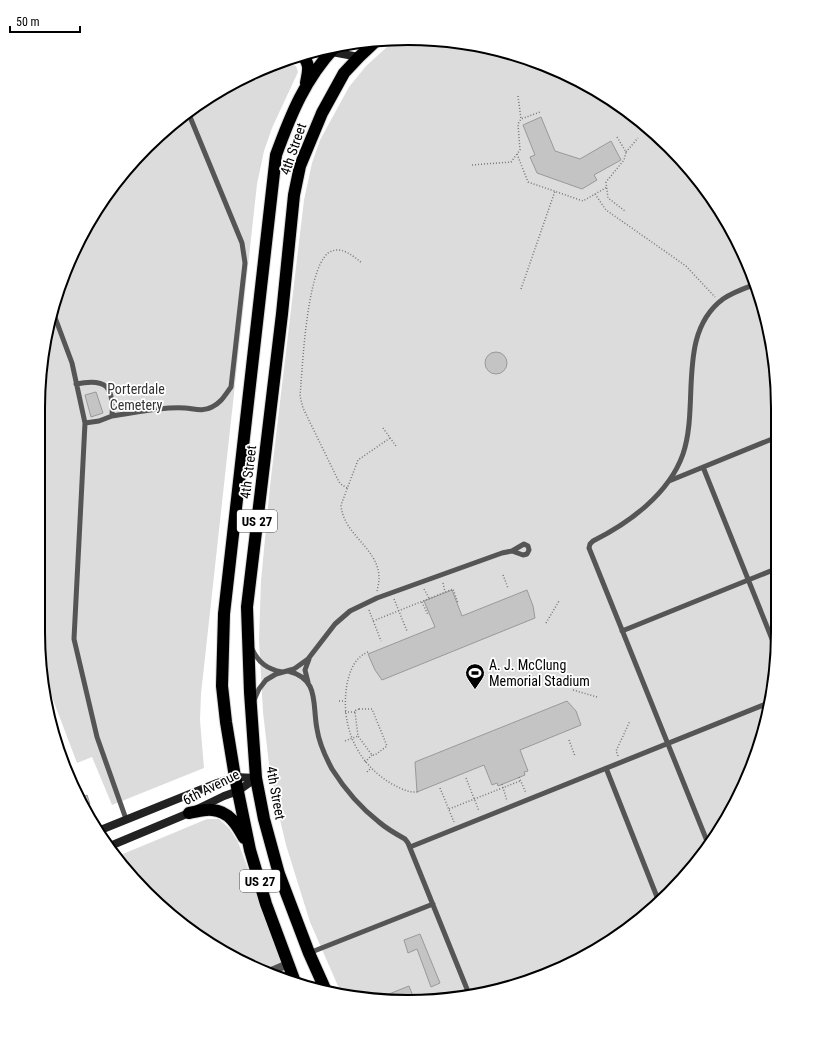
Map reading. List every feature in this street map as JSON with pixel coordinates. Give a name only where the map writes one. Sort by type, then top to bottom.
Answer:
[{"type":"highway","name":"4th Street","points":[[323,985],[309,953],[279,874],[264,819],[256,778],[251,707],[247,607],[282,314],[294,195],[300,166],[322,113],[344,73],[369,47]]},
{"type":"highway","name":"4th Street","points":[[293,977],[266,904],[250,850],[235,778],[222,686],[224,614],[276,155],[291,114],[326,54]]},
{"type":"highway","points":[[306,59],[309,66],[306,86]]},
{"type":"highway","points":[[189,813],[212,810],[224,813],[236,822],[250,850]]},
{"type":"main road","points":[[339,52],[359,57]]},
{"type":"main road","name":"6th Avenue","points":[[103,828],[217,783],[235,778],[256,778]]},
{"type":"main road","name":"6th Avenue","points":[[114,844],[238,791],[256,778]]},
{"type":"street","points":[[275,969],[288,964]]},
{"type":"lane","points":[[85,423],[99,421],[112,416],[177,408],[202,411],[212,408],[223,400],[231,388],[245,263],[242,243],[190,118]]},
{"type":"lane","points":[[706,839],[589,546],[593,541],[613,531],[635,515],[668,482],[679,464],[686,443],[692,405],[693,352],[703,323],[712,309],[723,299],[737,291],[750,286]]},
{"type":"lane","points":[[56,320],[72,364],[85,423],[74,639],[97,738],[126,819]]},
{"type":"lane","points":[[76,384],[91,381],[100,382],[108,389],[113,402],[112,416]]},
{"type":"lane","points":[[668,482],[771,439]]},
{"type":"lane","points":[[703,467],[771,636]]},
{"type":"lane","points":[[251,707],[263,684],[271,677],[299,666],[311,656],[335,624],[350,611],[377,598],[420,582],[512,551]]},
{"type":"lane","points":[[622,631],[771,571]]},
{"type":"lane","points":[[248,639],[255,654],[262,664],[271,669],[298,675],[309,684]]},
{"type":"lane","points":[[311,656],[306,670],[313,694],[316,728],[322,750],[333,770],[364,809],[379,823],[404,839],[410,847],[467,990]]},
{"type":"lane","points":[[410,847],[764,705]]},
{"type":"lane","points":[[606,768],[657,896]]},
{"type":"lane","points":[[309,953],[433,904]]},
{"type":"path","points":[[472,165],[511,162],[520,150],[518,124],[521,119],[518,96]]},
{"type":"path","points":[[521,119],[540,112]]},
{"type":"path","points":[[617,137],[626,152]]},
{"type":"path","points":[[625,211],[608,198],[606,182],[624,160],[626,152],[638,138]]},
{"type":"path","points":[[517,154],[528,182],[583,201],[607,187]]},
{"type":"path","points":[[521,289],[555,191]]},
{"type":"path","points":[[595,194],[606,210],[686,266],[714,297],[719,294]]},
{"type":"path","points":[[347,488],[339,482],[303,408],[300,396],[311,292],[314,277],[320,263],[329,252],[336,250],[346,252],[362,263]]},
{"type":"path","points":[[384,428],[396,446]]},
{"type":"path","points":[[377,598],[379,580],[377,567],[369,552],[347,524],[342,511],[343,499],[358,460],[390,438]]},
{"type":"path","points":[[441,575],[445,592]]},
{"type":"path","points":[[503,575],[508,588]]},
{"type":"path","points":[[420,582],[429,598]]},
{"type":"path","points":[[373,621],[453,589],[458,603]]},
{"type":"path","points":[[391,593],[407,631]]},
{"type":"path","points":[[422,601],[428,615]]},
{"type":"path","points":[[546,623],[559,601]]},
{"type":"path","points":[[366,603],[381,641]]},
{"type":"path","points":[[368,652],[363,654],[357,660],[350,671],[345,701],[345,712],[352,738],[365,762],[380,776],[395,786],[409,791],[418,792]]},
{"type":"path","points":[[573,690],[597,696]]},
{"type":"path","points":[[339,701],[345,701]]},
{"type":"path","points":[[345,712],[355,712],[358,709],[372,709],[384,738],[387,746],[378,754],[372,755],[365,762]]},
{"type":"path","points":[[355,712],[358,736],[372,755]]},
{"type":"path","points":[[618,756],[617,750],[630,721]]},
{"type":"path","points":[[345,741],[358,736]]},
{"type":"path","points":[[568,740],[575,756]]},
{"type":"path","points":[[367,772],[371,768]]},
{"type":"path","points":[[519,777],[526,793]]},
{"type":"path","points":[[466,778],[479,812]]},
{"type":"path","points":[[449,810],[520,780]]},
{"type":"path","points":[[502,784],[507,800]]},
{"type":"path","points":[[440,788],[454,822]]},
{"type":"green space","points":[[408,45],[455,48],[502,57],[525,64],[569,82],[610,106],[665,151],[710,206],[734,247],[752,291],[759,314],[768,361],[771,408],[771,632],[768,679],[759,726],[752,749],[734,793],[710,834],[681,871],[665,889],[647,905],[610,934],[569,958],[525,976],[502,983],[455,992],[408,995],[361,992],[339,988],[310,922],[286,845],[269,764],[263,712],[259,640],[261,581],[270,486],[304,200],[312,163],[320,140],[349,87],[366,66],[387,47]]},
{"type":"green space","name":"Porterdale Cemetery","points":[[290,64],[296,66],[298,72],[272,128],[264,151],[257,184],[201,694],[200,720],[204,768],[112,805],[92,757],[77,763],[50,692],[45,632],[46,384],[52,337],[64,291],[82,247],[106,206],[151,151],[206,106],[247,82]]},
{"type":"green space","points":[[207,819],[219,819],[229,828],[238,842],[287,974],[247,958],[206,934],[151,889],[121,855]]},
{"type":"building","points":[[541,117],[555,151],[580,159],[611,141],[621,160],[594,175],[597,180],[582,189],[537,173],[530,157],[535,155],[523,125]]},
{"type":"building","points":[[496,352],[504,355],[507,363],[504,371],[496,374],[488,371],[485,363],[488,355]]},
{"type":"building","points":[[96,392],[103,413],[91,417],[85,395]]},
{"type":"building","points":[[452,590],[462,616],[527,590],[533,606],[535,618],[382,680],[375,670],[368,654],[435,627],[424,601]]},
{"type":"building","points":[[567,701],[576,711],[581,725],[520,750],[528,771],[524,772],[525,775],[498,786],[497,783],[492,785],[484,765],[417,792],[415,762]]},
{"type":"building","points":[[87,795],[90,804],[89,804],[84,796]]},
{"type":"building","points":[[420,934],[440,983],[431,987],[417,949],[408,953],[404,940]]},
{"type":"building","points":[[409,986],[413,995],[408,995],[389,994]]},
{"type":"place","name":"A. J. McClung Memorial Stadium","points":[[475,690]]}]
